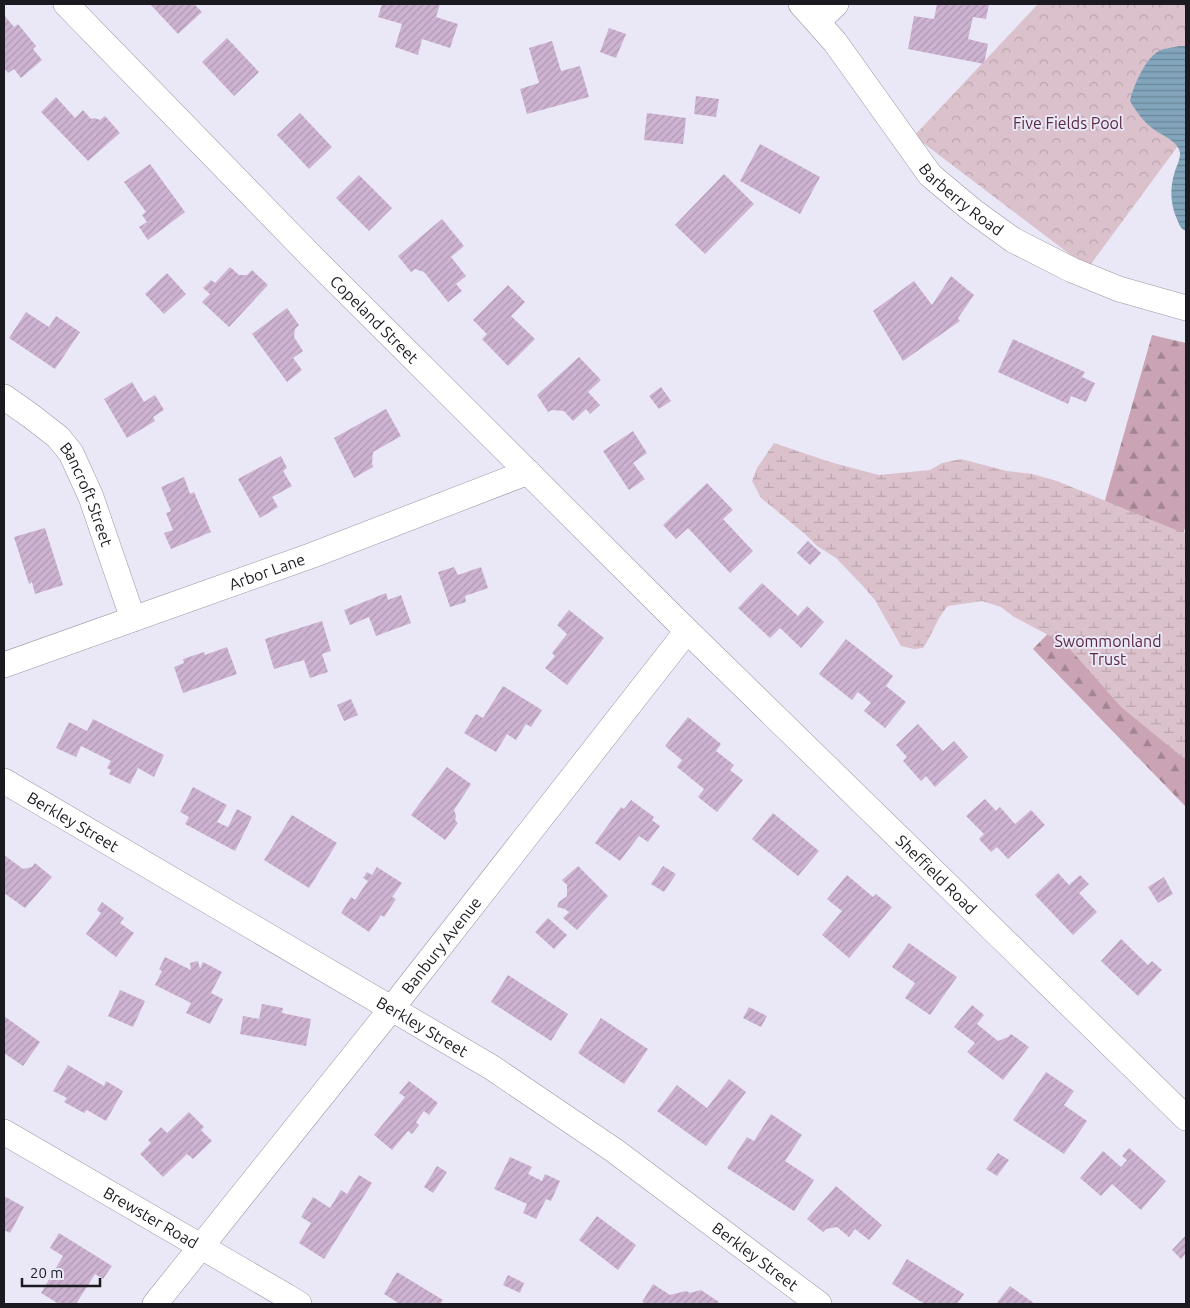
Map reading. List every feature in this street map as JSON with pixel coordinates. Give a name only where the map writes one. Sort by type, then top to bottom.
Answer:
[{"type":"street","name":"Copeland Street","points":[[66,4],[312,257],[687,631]]},
{"type":"street","name":"Barberry Road","points":[[801,4],[818,22],[857,72],[930,174],[973,212],[1013,240],[1072,270],[1119,289],[1186,308]]},
{"type":"street","points":[[818,22],[836,4]]},
{"type":"street","name":"Bancroft Street","points":[[4,397],[58,437],[72,453],[91,498],[133,619]]},
{"type":"street","name":"Arbor Lane","points":[[4,666],[313,555],[528,472]]},
{"type":"street","name":"Banbury Avenue","points":[[155,1304],[392,1008],[687,631]]},
{"type":"street","name":"Sheffield Road","points":[[687,631],[1186,1118]]},
{"type":"street","name":"Berkley Street","points":[[4,781],[491,1067],[615,1151],[820,1304]]},
{"type":"street","name":"Brewster Road","points":[[4,1132],[299,1304]]},
{"type":"green space","name":"Five Fields Pool","points":[[1038,4],[1186,4],[1186,135],[1088,268],[914,136]]},
{"type":"green space","name":"Swommonland Trust","points":[[1152,335],[1186,343],[1186,524],[1158,630],[1186,636],[1186,807],[1033,649],[1075,606]]},
{"type":"green space","points":[[774,443],[830,462],[879,475],[930,470],[942,463],[961,459],[1007,471],[1032,474],[1057,481],[1186,533],[1186,760],[1122,708],[1069,648],[1014,617],[1001,607],[982,601],[948,606],[940,616],[923,648],[914,649],[901,646],[875,600],[862,585],[836,558],[817,546],[761,498],[752,481],[757,468]]},
{"type":"water","points":[[1186,46],[1186,231],[1179,223],[1174,211],[1171,194],[1173,177],[1180,156],[1179,148],[1172,141],[1155,131],[1137,112],[1130,101],[1147,62],[1161,50]]},
{"type":"building","points":[[150,4],[194,4],[202,12],[178,34]]},
{"type":"building","points":[[382,4],[440,4],[436,17],[458,24],[450,48],[422,39],[418,55],[395,47],[402,24],[378,17]]},
{"type":"building","points":[[937,4],[989,4],[986,19],[973,17],[968,39],[988,44],[984,64],[908,49],[914,16],[934,19]]},
{"type":"building","points":[[4,15],[14,27],[18,24],[36,46],[33,49],[42,60],[21,78],[14,69],[8,73],[4,68]]},
{"type":"building","points":[[609,28],[626,34],[616,58],[600,52]]},
{"type":"building","points":[[227,38],[259,72],[234,96],[202,62]]},
{"type":"building","points":[[552,41],[561,71],[580,66],[589,97],[527,114],[520,89],[539,83],[529,48]]},
{"type":"building","points":[[696,96],[719,99],[716,117],[694,114]]},
{"type":"building","points":[[56,97],[75,118],[83,110],[91,119],[100,120],[105,116],[120,133],[88,161],[41,112]]},
{"type":"building","points":[[300,113],[332,147],[309,169],[277,135]]},
{"type":"building","points":[[647,113],[686,118],[683,144],[644,140]]},
{"type":"building","points":[[760,144],[820,177],[800,214],[740,181]]},
{"type":"building","points":[[150,164],[185,212],[148,240],[139,227],[147,222],[142,215],[146,212],[124,182]]},
{"type":"building","points":[[724,174],[754,204],[705,254],[675,225]]},
{"type":"building","points":[[359,175],[392,208],[369,231],[336,198]]},
{"type":"building","points":[[442,219],[464,246],[451,257],[466,276],[456,284],[462,291],[448,302],[424,272],[415,269],[411,272],[398,256]]},
{"type":"building","points":[[230,267],[239,275],[247,275],[252,270],[268,285],[229,327],[202,302],[210,294],[203,288],[211,280],[215,283]]},
{"type":"building","points":[[167,273],[186,294],[164,314],[145,294]]},
{"type":"building","points":[[951,276],[974,295],[958,318],[960,321],[903,361],[873,311],[914,281],[932,305]]},
{"type":"building","points":[[508,285],[525,302],[511,316],[535,339],[508,366],[482,339],[487,334],[473,320]]},
{"type":"building","points":[[287,308],[299,325],[295,329],[294,337],[303,351],[293,358],[302,370],[287,382],[252,334]]},
{"type":"building","points":[[26,312],[49,327],[56,316],[80,332],[55,369],[9,338]]},
{"type":"building","points":[[1013,339],[1085,372],[1082,377],[1095,383],[1086,402],[1071,396],[1068,404],[998,372]]},
{"type":"building","points":[[579,357],[601,380],[588,392],[600,405],[590,414],[586,409],[573,421],[564,411],[552,410],[548,412],[537,395]]},
{"type":"building","points":[[132,382],[144,402],[155,395],[164,410],[153,417],[155,421],[127,438],[104,399]]},
{"type":"building","points":[[661,387],[671,401],[659,409],[649,396]]},
{"type":"building","points":[[386,409],[401,436],[373,452],[373,467],[354,478],[334,438]]},
{"type":"building","points":[[633,431],[647,453],[633,463],[645,479],[629,490],[603,451]]},
{"type":"building","points":[[281,456],[287,468],[283,471],[292,486],[272,497],[278,507],[260,518],[238,479]]},
{"type":"building","points":[[184,477],[190,494],[194,492],[211,532],[171,549],[164,533],[173,530],[166,513],[171,511],[161,487]]},
{"type":"building","points":[[707,483],[733,510],[723,519],[753,551],[730,573],[688,528],[676,539],[663,525]]},
{"type":"building","points":[[45,528],[63,585],[35,594],[32,582],[29,584],[14,537]]},
{"type":"building","points":[[808,541],[821,553],[810,565],[797,553]]},
{"type":"building","points":[[454,567],[458,575],[481,567],[488,588],[465,596],[466,602],[450,607],[438,572]]},
{"type":"building","points":[[762,583],[798,616],[807,606],[824,622],[801,648],[780,628],[770,638],[738,608]]},
{"type":"building","points":[[386,593],[388,600],[401,595],[411,623],[376,636],[369,617],[350,625],[344,610]]},
{"type":"building","points":[[569,610],[604,638],[567,685],[545,668],[555,656],[552,653],[567,634],[557,625]]},
{"type":"building","points":[[322,621],[331,651],[322,654],[328,672],[310,678],[304,660],[274,669],[265,639]]},
{"type":"building","points":[[846,639],[893,676],[886,686],[906,702],[885,728],[864,711],[871,703],[858,692],[852,700],[819,674]]},
{"type":"building","points":[[227,647],[237,674],[183,693],[174,667],[184,663],[183,659],[204,652],[205,655]]},
{"type":"building","points":[[503,686],[542,710],[531,727],[526,724],[516,740],[507,734],[496,752],[464,733],[476,714],[483,718]]},
{"type":"building","points":[[351,699],[358,715],[344,721],[337,705]]},
{"type":"building","points":[[688,717],[721,744],[716,751],[734,765],[730,770],[743,780],[717,812],[698,797],[704,789],[677,767],[682,760],[665,746]]},
{"type":"building","points":[[93,719],[164,755],[154,777],[138,768],[130,784],[109,774],[111,770],[107,768],[111,761],[81,746],[76,757],[56,748],[69,722],[87,731]]},
{"type":"building","points":[[918,724],[943,751],[954,741],[968,757],[935,787],[926,776],[921,781],[903,761],[907,757],[896,745]]},
{"type":"building","points":[[447,767],[471,784],[454,810],[455,820],[458,823],[445,840],[411,815]]},
{"type":"building","points":[[193,787],[227,805],[217,822],[228,827],[237,809],[252,817],[235,851],[185,824],[189,817],[180,812]]},
{"type":"building","points":[[985,799],[996,811],[1000,807],[1015,824],[1031,810],[1045,825],[1008,859],[997,847],[991,852],[979,839],[984,834],[966,816]]},
{"type":"building","points":[[631,800],[654,817],[652,820],[660,826],[648,842],[639,836],[620,861],[595,843],[621,807],[624,809]]},
{"type":"building","points":[[773,813],[819,851],[798,876],[752,839]]},
{"type":"building","points":[[292,815],[337,843],[309,888],[264,860]]},
{"type":"building","points":[[4,855],[23,869],[32,867],[35,863],[52,877],[25,908],[4,893]]},
{"type":"building","points":[[578,866],[608,896],[577,930],[563,918],[569,912],[557,907],[559,902],[567,896],[567,885],[562,880]]},
{"type":"building","points":[[663,866],[676,874],[664,892],[651,884]]},
{"type":"building","points":[[377,867],[402,883],[392,897],[396,899],[384,917],[381,915],[369,932],[341,913],[351,897],[355,900],[368,881],[363,878],[367,872],[372,875]]},
{"type":"building","points":[[1058,873],[1069,885],[1080,875],[1089,884],[1079,893],[1097,912],[1073,935],[1035,895]]},
{"type":"building","points":[[847,875],[873,897],[876,894],[892,907],[849,958],[822,935],[842,911],[827,899]]},
{"type":"building","points":[[1164,877],[1173,894],[1158,903],[1148,887]]},
{"type":"building","points":[[102,902],[124,918],[120,923],[134,933],[116,957],[86,934],[101,913],[97,910]]},
{"type":"building","points":[[548,918],[567,935],[554,949],[535,932]]},
{"type":"building","points":[[1121,939],[1148,965],[1152,961],[1162,970],[1138,996],[1101,961]]},
{"type":"building","points":[[909,943],[957,977],[930,1015],[905,998],[915,983],[892,967]]},
{"type":"building","points":[[165,957],[191,970],[190,963],[198,961],[200,969],[203,962],[222,972],[211,993],[223,999],[210,1024],[186,1013],[191,1003],[155,985],[162,971],[159,969]]},
{"type":"building","points":[[508,975],[568,1014],[551,1041],[491,1002]]},
{"type":"building","points":[[120,990],[145,1001],[133,1027],[108,1016]]},
{"type":"building","points":[[262,1004],[283,1008],[282,1013],[311,1019],[306,1046],[240,1034],[243,1016],[259,1019]]},
{"type":"building","points":[[972,1005],[984,1015],[977,1024],[998,1041],[1011,1034],[1029,1047],[1003,1080],[967,1052],[975,1043],[954,1027]]},
{"type":"building","points":[[749,1007],[767,1016],[761,1027],[743,1018]]},
{"type":"building","points":[[4,1016],[40,1042],[23,1066],[4,1053]]},
{"type":"building","points":[[601,1018],[648,1049],[624,1084],[578,1053]]},
{"type":"building","points":[[68,1065],[104,1086],[106,1081],[123,1091],[106,1121],[87,1110],[84,1113],[64,1102],[67,1098],[53,1091]]},
{"type":"building","points":[[1046,1072],[1074,1091],[1064,1105],[1087,1121],[1064,1154],[1013,1120]]},
{"type":"building","points":[[729,1079],[746,1092],[706,1146],[657,1111],[677,1085],[707,1108]]},
{"type":"building","points":[[409,1081],[438,1103],[429,1115],[424,1111],[416,1122],[419,1125],[412,1134],[408,1131],[392,1150],[374,1135],[405,1097],[399,1093]]},
{"type":"building","points":[[189,1112],[204,1127],[201,1130],[212,1141],[193,1159],[187,1154],[163,1177],[140,1154],[151,1143],[148,1140],[161,1127],[167,1133]]},
{"type":"building","points":[[771,1114],[802,1135],[785,1161],[814,1180],[794,1211],[727,1168],[747,1137],[754,1141]]},
{"type":"building","points":[[1129,1148],[1166,1181],[1141,1210],[1112,1184],[1101,1196],[1080,1178],[1103,1151],[1121,1167],[1127,1160],[1122,1156]]},
{"type":"building","points":[[998,1153],[1009,1160],[997,1176],[986,1169]]},
{"type":"building","points":[[510,1157],[532,1167],[528,1174],[542,1181],[545,1174],[560,1181],[551,1201],[546,1199],[536,1219],[523,1213],[527,1204],[494,1189]]},
{"type":"building","points":[[437,1166],[447,1172],[433,1193],[424,1187]]},
{"type":"building","points":[[359,1175],[372,1183],[324,1259],[299,1243],[311,1223],[301,1217],[313,1197],[330,1208],[341,1190],[347,1194]]},
{"type":"building","points":[[836,1186],[882,1225],[869,1240],[855,1229],[849,1237],[837,1227],[826,1229],[823,1232],[807,1219]]},
{"type":"building","points":[[4,1196],[24,1207],[10,1233],[4,1230]]},
{"type":"building","points":[[597,1216],[636,1245],[618,1270],[579,1240]]},
{"type":"building","points":[[59,1233],[112,1266],[103,1279],[95,1274],[76,1304],[59,1304],[41,1293],[63,1256],[50,1248]]},
{"type":"building","points":[[1186,1235],[1186,1253],[1181,1259],[1172,1250]]},
{"type":"building","points":[[907,1259],[964,1294],[957,1304],[925,1304],[892,1284]]},
{"type":"building","points":[[397,1272],[443,1300],[440,1304],[396,1304],[397,1302],[384,1294]]},
{"type":"building","points":[[508,1275],[524,1283],[520,1293],[503,1285]]},
{"type":"building","points":[[653,1284],[670,1295],[701,1290],[719,1302],[718,1304],[646,1304],[642,1302]]},
{"type":"building","points":[[1010,1286],[1035,1304],[996,1304]]}]
